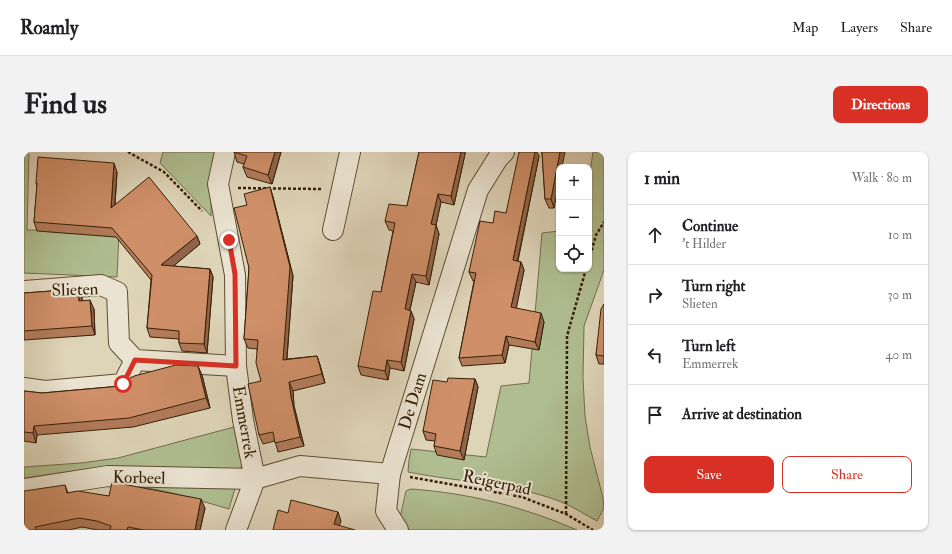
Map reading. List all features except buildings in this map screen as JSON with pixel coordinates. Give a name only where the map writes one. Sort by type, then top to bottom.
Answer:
[{"type":"street","name":"Emmerrek","points":[[225,152],[218,184],[235,274],[236,366],[242,420],[255,479]]},
{"type":"street","points":[[333,230],[350,152]]},
{"type":"street","name":"De Dam","points":[[398,530],[386,511],[390,474],[478,190],[498,154]]},
{"type":"street","name":"Slieten","points":[[24,291],[100,285],[117,292],[119,344],[135,360]]},
{"type":"street","points":[[24,388],[45,391],[123,384],[135,360],[236,366]]},
{"type":"street","points":[[236,530],[255,479],[300,466],[390,474]]},
{"type":"street","name":"Korbeel","points":[[24,489],[108,476],[255,479]]},
{"type":"path","points":[[128,152],[164,172],[202,211]]},
{"type":"path","points":[[219,188],[342,189]]},
{"type":"path","points":[[592,249],[596,235],[604,222]]},
{"type":"path","points":[[566,514],[567,336],[585,272]]},
{"type":"path","name":"Reigerpad","points":[[390,474],[522,497],[566,514],[593,530]]},
{"type":"green space","points":[[24,152],[29,152],[27,230],[119,232],[117,277],[24,273]]},
{"type":"green space","points":[[163,152],[218,152],[212,171],[211,216],[160,163]]},
{"type":"green space","points":[[593,152],[604,152],[604,270],[584,326],[583,378],[585,416],[590,447],[603,498],[604,508],[597,521],[564,503],[522,490],[408,472],[411,449],[486,457],[501,386],[529,383],[542,233],[556,231],[556,272],[592,272],[591,164]]},
{"type":"green space","points":[[234,427],[242,464],[229,509],[149,488],[121,485],[85,486],[24,496],[24,467],[81,463],[118,458]]},
{"type":"green space","points":[[411,489],[454,494],[496,502],[537,514],[577,530],[406,530],[399,522],[406,491]]},
{"type":"route","points":[[123,384],[135,360],[236,366],[235,274],[229,240]]}]
